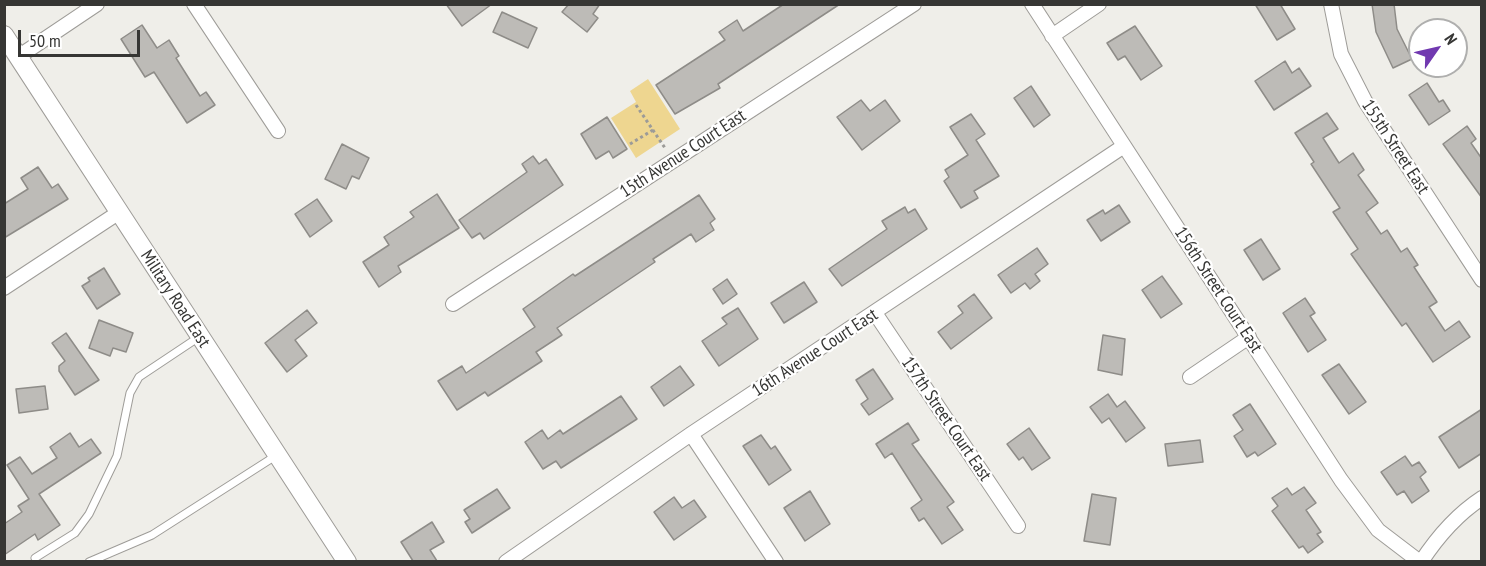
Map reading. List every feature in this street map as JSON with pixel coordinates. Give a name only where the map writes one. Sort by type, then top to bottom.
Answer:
[{"type":"street","points":[[18,57],[98,4]]},
{"type":"street","points":[[194,4],[278,131]]},
{"type":"street","name":"15th Avenue Court East","points":[[453,304],[914,4]]},
{"type":"street","name":"156th Street Court East","points":[[1032,4],[1250,336],[1341,480],[1378,530],[1420,561]]},
{"type":"street","points":[[1052,36],[1099,4]]},
{"type":"street","name":"155th Street East","points":[[1331,4],[1341,54],[1349,72],[1365,101],[1482,280]]},
{"type":"street","name":"Military Road East","points":[[4,35],[347,561]]},
{"type":"street","name":"16th Avenue Court East","points":[[510,561],[691,434],[1124,146]]},
{"type":"street","points":[[4,288],[118,213]]},
{"type":"street","name":"157th Street Court East","points":[[875,313],[1018,526]]},
{"type":"street","points":[[1190,377],[1250,336]]},
{"type":"street","points":[[691,434],[776,561]]},
{"type":"street","points":[[1420,561],[1460,513],[1482,498]]},
{"type":"lane","points":[[35,558],[75,533],[89,514],[117,456],[130,393],[139,377],[199,337]]},
{"type":"lane","points":[[88,561],[152,535],[277,455]]},
{"type":"path","points":[[636,105],[673,161]]},
{"type":"path","points":[[630,144],[653,129]]},
{"type":"shaded area","points":[[648,79],[680,129],[636,158],[611,118],[636,102],[630,91]]},
{"type":"building","points":[[446,4],[492,4],[462,26]]},
{"type":"building","points":[[569,4],[600,4],[593,14],[598,18],[587,32],[562,12]]},
{"type":"building","points":[[784,4],[840,4],[718,84],[720,88],[675,114],[656,85],[725,40],[719,32],[737,20],[743,31]]},
{"type":"building","points":[[1255,4],[1280,4],[1295,29],[1277,40]]},
{"type":"building","points":[[1372,4],[1394,4],[1397,29],[1408,51],[1408,61],[1393,68],[1376,32]]},
{"type":"building","points":[[502,12],[537,28],[528,48],[493,32]]},
{"type":"building","points":[[142,25],[157,48],[169,40],[179,56],[176,58],[200,96],[206,92],[215,105],[187,123],[154,72],[145,77],[121,39]]},
{"type":"building","points":[[1135,26],[1162,66],[1141,80],[1125,56],[1118,60],[1107,43]]},
{"type":"building","points":[[1285,61],[1292,73],[1299,68],[1311,86],[1274,110],[1255,81]]},
{"type":"building","points":[[1427,83],[1439,102],[1443,100],[1450,111],[1429,125],[1409,95]]},
{"type":"building","points":[[1031,86],[1050,115],[1034,127],[1014,98]]},
{"type":"building","points":[[861,100],[870,111],[885,100],[900,121],[862,150],[837,117]]},
{"type":"building","points":[[1327,113],[1338,129],[1323,138],[1339,163],[1353,153],[1364,170],[1358,175],[1378,203],[1366,212],[1381,234],[1387,230],[1401,252],[1407,248],[1418,265],[1414,267],[1437,302],[1429,307],[1445,331],[1459,321],[1470,337],[1433,362],[1406,323],[1402,326],[1351,254],[1358,249],[1333,212],[1340,208],[1311,164],[1314,162],[1295,133]]},
{"type":"building","points":[[971,114],[985,134],[976,140],[999,176],[974,191],[978,198],[961,208],[944,181],[949,177],[945,170],[968,155],[950,127]]},
{"type":"building","points":[[607,117],[627,149],[613,158],[609,151],[596,159],[581,134]]},
{"type":"building","points":[[1467,126],[1476,139],[1471,143],[1482,159],[1482,198],[1443,144]]},
{"type":"building","points":[[342,144],[369,158],[359,179],[352,176],[346,189],[325,179]]},
{"type":"building","points":[[533,156],[539,164],[546,159],[563,185],[484,239],[480,233],[472,238],[459,220],[527,172],[522,164]]},
{"type":"building","points":[[38,167],[52,188],[58,184],[68,199],[4,238],[4,204],[28,189],[21,178]]},
{"type":"building","points":[[437,194],[459,228],[398,266],[401,272],[379,287],[363,262],[389,245],[384,237],[414,217],[410,212]]},
{"type":"building","points":[[699,195],[715,219],[710,223],[714,230],[696,242],[691,234],[653,259],[655,262],[557,328],[562,335],[536,352],[542,361],[488,396],[485,392],[457,410],[438,381],[462,366],[466,373],[535,327],[523,309],[573,274],[575,276]]},
{"type":"building","points":[[317,199],[332,221],[310,237],[295,214]]},
{"type":"building","points":[[1119,205],[1130,222],[1101,241],[1087,220],[1103,210],[1105,214]]},
{"type":"building","points":[[905,207],[908,213],[915,209],[927,229],[842,286],[829,269],[887,229],[882,221]]},
{"type":"building","points":[[1261,239],[1280,269],[1263,280],[1244,250]]},
{"type":"building","points":[[1037,248],[1048,264],[1035,274],[1040,281],[1030,289],[1025,283],[1011,293],[998,275]]},
{"type":"building","points":[[104,268],[120,294],[97,309],[82,286],[90,281],[88,278]]},
{"type":"building","points":[[1162,276],[1182,304],[1161,318],[1142,290]]},
{"type":"building","points":[[727,279],[737,294],[723,304],[713,289]]},
{"type":"building","points":[[804,282],[817,302],[784,323],[771,303]]},
{"type":"building","points":[[974,294],[992,318],[951,349],[938,332],[963,313],[958,306]]},
{"type":"building","points":[[1305,298],[1315,313],[1310,316],[1326,340],[1308,352],[1283,313]]},
{"type":"building","points":[[738,308],[758,339],[719,366],[702,341],[727,324],[722,318]]},
{"type":"building","points":[[307,310],[317,323],[295,340],[307,356],[287,372],[265,343]]},
{"type":"building","points":[[99,320],[133,333],[126,352],[113,348],[110,356],[89,348]]},
{"type":"building","points":[[66,333],[99,380],[75,395],[59,371],[59,366],[65,361],[52,343]]},
{"type":"building","points":[[1103,335],[1125,339],[1122,375],[1098,370]]},
{"type":"building","points":[[1339,364],[1366,402],[1349,414],[1322,375]]},
{"type":"building","points":[[680,366],[694,385],[664,406],[651,387]]},
{"type":"building","points":[[873,369],[893,399],[869,415],[861,404],[868,399],[856,380]]},
{"type":"building","points":[[45,386],[48,409],[19,413],[16,389]]},
{"type":"building","points":[[1108,394],[1117,407],[1125,401],[1145,428],[1126,442],[1109,418],[1102,423],[1090,407]]},
{"type":"building","points":[[621,396],[637,419],[561,468],[556,461],[543,469],[525,442],[542,430],[548,439],[560,430],[563,434]]},
{"type":"building","points":[[1250,404],[1276,444],[1258,456],[1255,452],[1247,457],[1234,436],[1243,430],[1233,415]]},
{"type":"building","points":[[1482,409],[1482,453],[1459,468],[1439,437]]},
{"type":"building","points":[[908,423],[919,440],[912,444],[954,502],[947,507],[963,530],[942,544],[924,518],[919,521],[911,508],[922,500],[892,453],[885,458],[876,444]]},
{"type":"building","points":[[1029,428],[1050,458],[1032,470],[1023,457],[1019,460],[1007,444]]},
{"type":"building","points":[[70,433],[79,447],[91,439],[101,453],[39,494],[60,525],[38,540],[35,534],[4,555],[4,524],[22,512],[18,506],[29,499],[7,465],[20,457],[32,474],[57,458],[50,447]]},
{"type":"building","points":[[761,435],[771,449],[775,446],[791,470],[769,485],[743,446]]},
{"type":"building","points":[[1200,440],[1203,462],[1168,466],[1165,444]]},
{"type":"building","points":[[1405,456],[1412,466],[1419,462],[1426,472],[1420,477],[1429,491],[1412,503],[1404,491],[1397,495],[1381,472]]},
{"type":"building","points":[[1304,487],[1316,503],[1306,510],[1321,532],[1317,534],[1323,542],[1308,553],[1303,546],[1299,548],[1272,511],[1278,506],[1272,498],[1287,488],[1292,495]]},
{"type":"building","points":[[497,489],[510,508],[472,533],[465,522],[470,519],[464,510]]},
{"type":"building","points":[[810,491],[830,524],[805,541],[784,508]]},
{"type":"building","points":[[1092,494],[1116,498],[1110,545],[1084,541]]},
{"type":"building","points":[[674,497],[682,508],[694,500],[706,517],[674,540],[654,512]]},
{"type":"building","points":[[432,522],[444,542],[430,550],[437,561],[413,561],[401,542]]}]
